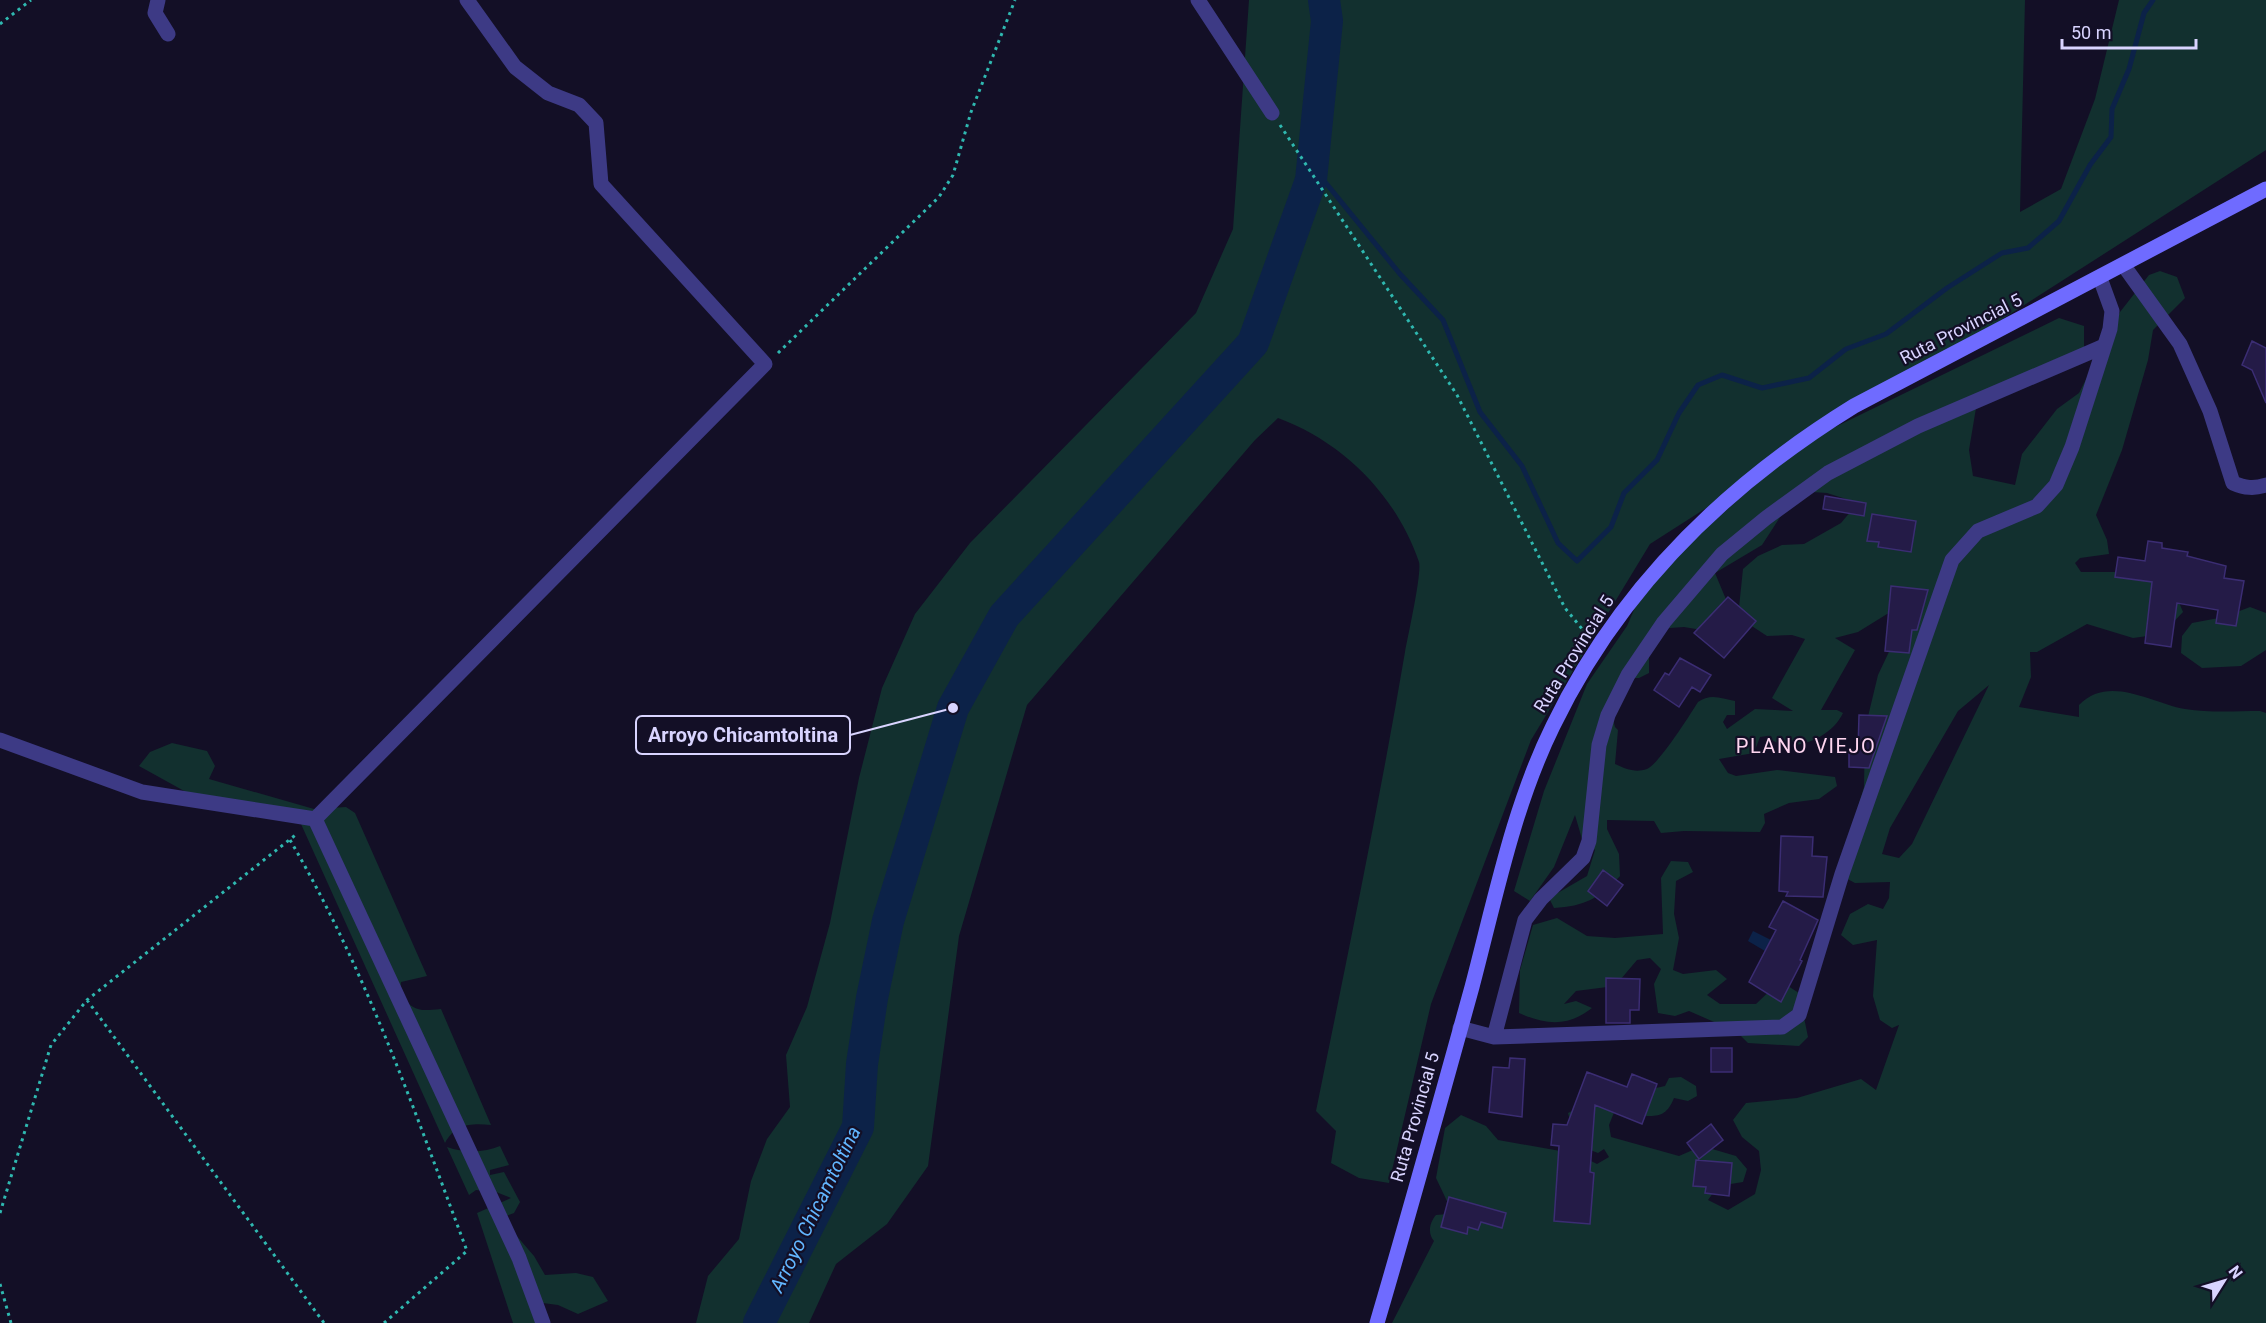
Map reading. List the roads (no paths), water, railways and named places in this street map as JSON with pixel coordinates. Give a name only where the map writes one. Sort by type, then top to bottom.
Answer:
[{"type":"main road","name":"Ruta Provincial 5","points":[[1377,1323],[1519,815],[1552,727],[1597,647],[1635,594],[1681,541],[1730,495],[1808,434],[1854,406],[2124,266],[2266,189]]},
{"type":"street","points":[[158,0],[155,13],[168,34]]},
{"type":"street","points":[[315,819],[765,364],[601,184],[596,123],[579,105],[548,93],[515,67],[467,0]]},
{"type":"street","points":[[1198,0],[1272,113]]},
{"type":"street","points":[[2124,266],[2180,344],[2210,411],[2233,483],[2245,488],[2266,485]]},
{"type":"street","points":[[1460,1028],[1494,1037],[1782,1027],[1799,1015],[1842,874],[1952,560],[1978,531],[2037,506],[2056,484],[2072,447],[2102,347],[2110,329],[2112,311],[2100,278]]},
{"type":"street","points":[[1494,1037],[1525,920],[1541,899],[1583,858],[1589,841],[1599,745],[1608,715],[1628,675],[1664,622],[1722,554],[1766,518],[1828,473],[1918,426],[2102,347]]},
{"type":"street","points":[[0,740],[142,792],[315,819]]},
{"type":"street","points":[[315,819],[519,1258],[543,1323]]},
{"type":"water","points":[[1753,931],[1771,940],[1765,951],[1748,941]]},
{"type":"waterway","name":"Arroyo Chicamtoltina","points":[[759,1323],[858,1127],[862,1064],[872,998],[888,921],[953,708],[1004,616],[1253,343],[1311,180],[1327,21],[1324,0]]},
{"type":"waterway","points":[[1312,166],[1400,274],[1443,320],[1480,412],[1522,466],[1558,543],[1577,561],[1611,527],[1624,493],[1657,460],[1679,413],[1698,385],[1722,375],[1762,388],[1809,378],[1846,349],[1886,334],[1947,288],[2002,253],[2028,248],[2059,221],[2090,165],[2111,137],[2112,109],[2129,69],[2144,13],[2153,0]]},
{"type":"place","name":"Arroyo Chicamtoltina","points":[[953,708]]},
{"type":"district","name":"PLANO VIEJO","points":[[1806,746]]}]
